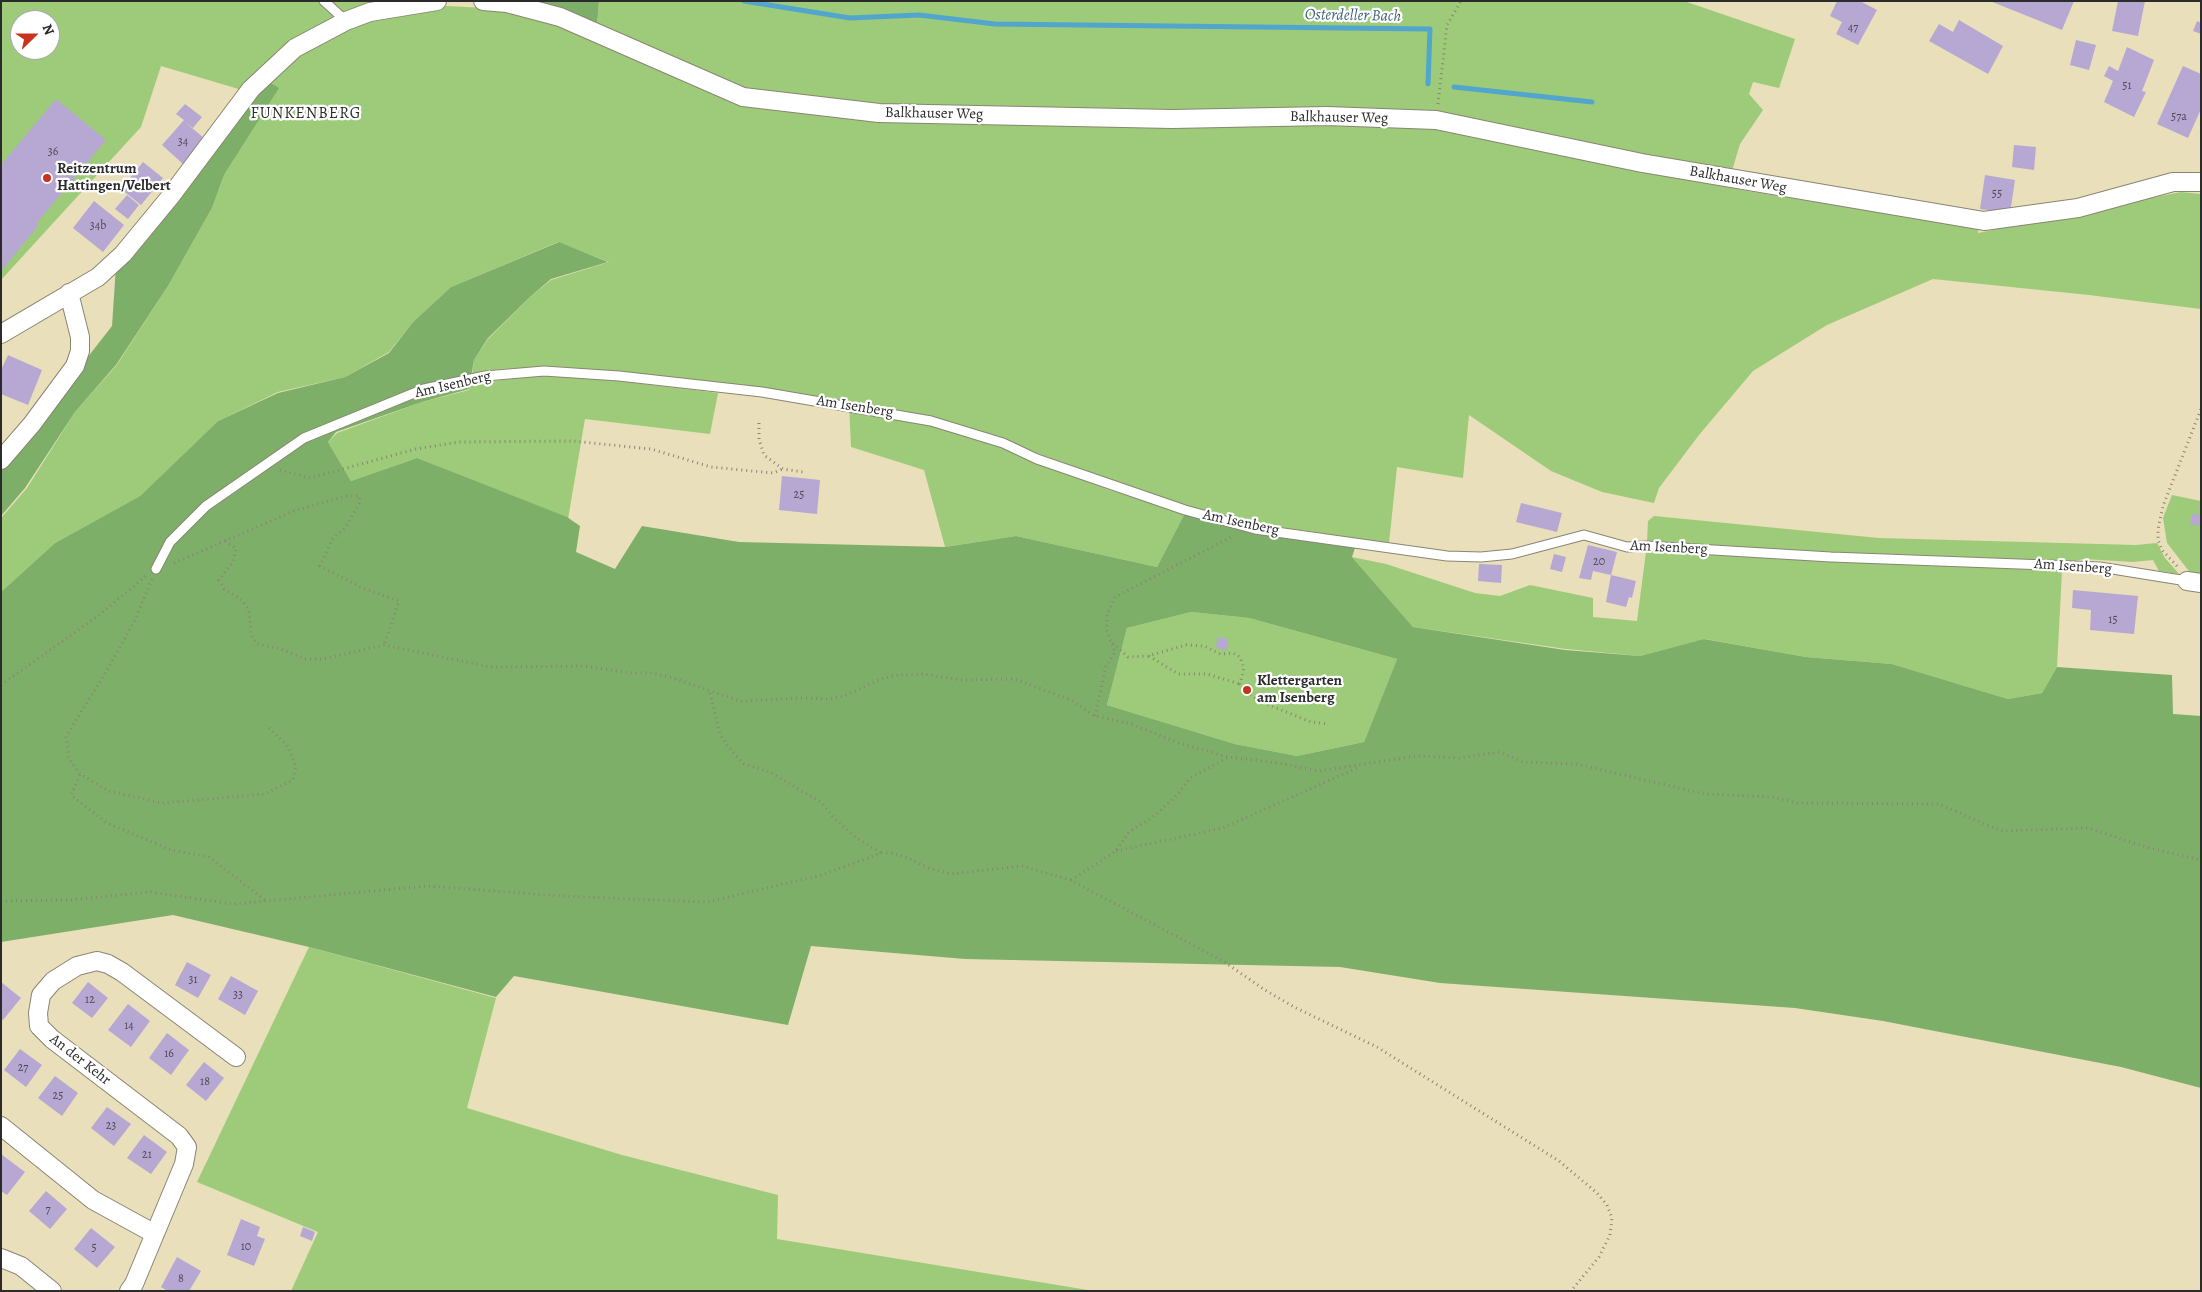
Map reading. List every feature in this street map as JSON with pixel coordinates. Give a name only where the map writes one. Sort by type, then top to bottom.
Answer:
[{"type":"street","points":[[1,334],[98,277],[124,254],[170,197],[251,89],[295,48],[346,21],[370,12],[437,1]]},
{"type":"street","name":"Balkhauser Weg","points":[[483,1],[506,3],[560,17],[743,97],[879,114],[1172,119],[1327,116],[1436,120],[1652,165],[1984,221],[2078,208],[2164,184],[2201,182]]},
{"type":"street","points":[[1,460],[32,424],[75,366],[80,351],[80,337],[69,294]]},
{"type":"street","name":"An der Kehr","points":[[128,1291],[134,1284],[184,1164],[187,1154],[184,1142],[52,1039],[39,1026],[38,1013],[41,995],[53,981],[77,966],[97,961],[108,964],[122,972],[236,1056]]},
{"type":"street","points":[[1,1126],[94,1200],[155,1234]]},
{"type":"street","points":[[1,1258],[21,1266],[52,1291]]},
{"type":"lane","points":[[324,1],[346,21]]},
{"type":"lane","name":"Am Isenberg","points":[[156,569],[170,542],[206,506],[304,438],[424,389],[485,376],[544,372],[619,376],[762,392],[931,421],[1003,443],[1037,459],[1175,507],[1255,529],[1447,556],[1481,557],[1512,554],[1584,535],[1627,547],[1646,546],[1831,557],[2100,567],[2194,582]]},
{"type":"path","points":[[1436,120],[1446,25],[1461,1]]},
{"type":"path","points":[[2194,582],[2165,554],[2158,540],[2159,519],[2201,409]]},
{"type":"path","points":[[759,424],[759,439],[764,455],[783,470]]},
{"type":"path","points":[[263,466],[310,478],[416,449],[459,442],[572,441],[651,450],[712,467],[773,473],[783,470],[803,472]]},
{"type":"path","points":[[1,685],[99,615],[156,569],[294,511],[346,496],[359,496],[360,502],[344,528],[333,538],[320,566],[360,588],[399,601],[384,646]]},
{"type":"path","points":[[1095,716],[1106,666],[1115,652],[1107,631],[1107,615],[1115,597],[1224,539]]},
{"type":"path","points":[[225,541],[236,548],[232,562],[219,580],[224,589],[242,600],[249,611],[251,635],[256,644],[281,649],[306,659],[323,659],[384,646],[491,667],[586,666],[629,673],[652,673],[680,680],[740,701],[803,698],[829,699],[844,696],[881,679],[898,675],[924,674],[962,680],[1014,679],[1070,700],[1095,716],[1131,724],[1179,743],[1228,758],[1285,764],[1318,771],[1362,766],[1417,756],[1459,758],[1500,752],[1524,762],[1577,764],[1704,794],[1772,797],[1798,803],[1939,804],[2001,831],[2088,828],[2146,847],[2201,860]]},
{"type":"path","points":[[156,569],[134,622],[106,672],[66,736],[69,760],[80,774],[108,791],[162,802],[266,794],[292,780],[296,766],[287,745],[266,725]]},
{"type":"path","points":[[1112,642],[1128,657],[1148,656],[1186,645],[1204,646],[1220,654],[1233,653],[1240,657],[1244,668],[1240,684]]},
{"type":"path","points":[[1148,656],[1178,674],[1207,674],[1240,684],[1259,701],[1311,722],[1329,724]]},
{"type":"path","points":[[710,692],[720,734],[728,747],[744,764],[770,772],[822,803],[833,817],[855,837],[881,853]]},
{"type":"path","points":[[1116,851],[1129,832],[1153,817],[1178,794],[1190,778],[1228,758]]},
{"type":"path","points":[[1070,880],[1116,851],[1223,828],[1362,766]]},
{"type":"path","points":[[80,774],[71,795],[107,823],[172,850],[209,857],[266,902]]},
{"type":"path","points":[[1,901],[69,900],[151,892],[233,904],[389,888],[427,886],[571,897],[707,902],[822,875],[881,853],[893,853],[930,868],[951,874],[1022,866],[1070,880],[1223,962],[1296,1008],[1377,1047],[1559,1161],[1597,1193],[1607,1204],[1612,1218],[1610,1235],[1599,1257],[1571,1291]]},
{"type":"green space","name":"Reitzentrum Hattingen/Velbert","points":[[1,1],[404,1],[357,9],[242,90],[161,66],[141,127],[1,280]]},
{"type":"green space","points":[[527,1],[599,1],[597,25]]},
{"type":"green space","points":[[599,1],[1684,1],[1795,39],[1779,88],[1753,82],[1749,94],[1763,110],[1740,144],[1731,174],[1435,113],[1172,112],[1092,108],[880,108],[745,91],[597,26]]},
{"type":"green space","points":[[447,6],[505,9],[563,27],[740,102],[1434,128],[1747,191],[1916,218],[1979,225],[1978,233],[2181,192],[2201,194],[2201,309],[1933,279],[1827,325],[1753,371],[1699,435],[1659,488],[1654,503],[1602,492],[1551,471],[1469,415],[1463,478],[1397,467],[1389,543],[1258,524],[1185,506],[944,420],[944,428],[1001,446],[1109,490],[1185,513],[1157,567],[1016,536],[945,547],[924,470],[851,447],[849,403],[544,367],[500,369],[472,376],[474,360],[488,339],[531,296],[551,280],[609,262],[558,242],[451,287],[413,322],[389,352],[345,377],[278,392],[218,421],[140,496],[55,543],[1,592],[1,518],[27,488],[75,412],[116,366],[168,286],[212,208],[224,175],[278,88],[269,81],[300,53],[360,23],[397,12]]},
{"type":"green space","points":[[268,81],[279,88],[224,175],[212,208],[168,286],[116,365],[75,412],[25,488],[1,516],[1,460],[66,385],[112,326],[116,266],[243,108]]},
{"type":"green space","points":[[559,242],[608,262],[551,279],[531,296],[488,338],[474,360],[469,389],[422,402],[336,432],[328,442],[351,481],[417,458],[567,517],[580,526],[576,552],[615,569],[642,526],[739,542],[945,547],[1016,536],[1157,567],[1185,513],[1356,545],[1352,557],[1413,627],[1565,650],[1640,656],[1704,639],[1806,657],[1892,664],[2008,699],[2042,693],[2057,667],[2172,675],[2173,714],[2201,716],[2201,1088],[2121,1067],[1883,1021],[1795,1008],[1440,983],[1340,967],[965,959],[811,946],[788,1025],[514,976],[496,997],[309,947],[173,915],[1,942],[1,592],[55,543],[140,496],[218,421],[278,393],[345,377],[389,353],[413,322],[451,287]],"holes":[[[1191,612],[1249,618],[1397,659],[1364,742],[1297,756],[1235,744],[1107,705],[1127,628]]]},
{"type":"green space","points":[[544,375],[619,381],[718,393],[710,434],[585,419],[568,519],[417,458],[351,481],[328,442],[337,433],[422,402],[469,390],[470,384]]},
{"type":"green space","points":[[2172,495],[2201,501],[2201,577],[2192,575],[2167,543],[2163,518]]},
{"type":"green space","points":[[1654,516],[1879,538],[2136,545],[2157,543],[2165,558],[2179,574],[2159,571],[2153,560],[2133,562],[2084,559],[2074,561],[1831,552],[1647,542],[1648,521]]},
{"type":"green space","points":[[1646,552],[2062,571],[2057,667],[2042,693],[2008,699],[1892,664],[1806,657],[1705,639],[1640,656],[1566,649],[1413,627],[1352,557],[1386,564],[1475,593],[1500,596],[1530,585],[1593,598],[1593,617],[1637,621]]},
{"type":"green space","name":"Klettergarten am Isenberg","points":[[1191,612],[1249,618],[1397,659],[1364,742],[1297,756],[1235,744],[1107,705],[1127,628]]},
{"type":"green space","points":[[309,947],[496,998],[467,1108],[622,1155],[778,1195],[777,1239],[1094,1291],[291,1291],[318,1232],[197,1182]]},
{"type":"building","points":[[1837,1],[1860,1],[1877,10],[1858,45],[1836,34],[1842,22],[1830,16]]},
{"type":"building","points":[[1990,1],[2074,1],[2062,30]]},
{"type":"building","points":[[2118,1],[2145,1],[2138,36],[2112,31]]},
{"type":"building","points":[[1959,20],[2003,46],[1988,74],[1929,41],[1939,24],[1953,32]]},
{"type":"building","points":[[2197,21],[2201,23],[2201,34],[2193,31]]},
{"type":"building","points":[[2076,40],[2096,45],[2089,70],[2070,65]]},
{"type":"building","points":[[2127,47],[2154,60],[2142,91],[2146,92],[2134,117],[2104,102],[2113,81],[2104,76],[2109,66],[2118,71]]},
{"type":"building","points":[[2183,66],[2201,74],[2201,109],[2188,138],[2157,124]]},
{"type":"building","points":[[56,99],[106,140],[36,224],[38,226],[1,271],[1,165]]},
{"type":"building","points":[[185,104],[202,117],[193,128],[185,122],[205,139],[183,164],[162,145],[184,120],[176,114]]},
{"type":"building","points":[[2014,145],[2036,147],[2034,170],[2012,167]]},
{"type":"building","points":[[143,162],[163,178],[141,205],[121,189]]},
{"type":"building","points":[[1985,175],[2015,180],[2010,213],[1980,209]]},
{"type":"building","points":[[127,195],[139,205],[128,219],[115,209]]},
{"type":"building","points":[[94,201],[124,225],[103,252],[73,228]]},
{"type":"building","points":[[8,355],[42,370],[28,405],[1,394],[1,370]]},
{"type":"building","points":[[782,476],[820,480],[817,514],[779,510]]},
{"type":"building","points":[[1521,503],[1562,513],[1557,532],[1516,522]]},
{"type":"building","points":[[2192,514],[2201,515],[2201,526],[2190,524]]},
{"type":"building","points":[[1588,545],[1617,552],[1611,575],[1593,571],[1591,580],[1579,578]]},
{"type":"building","points":[[1554,554],[1566,557],[1562,572],[1550,569]]},
{"type":"building","points":[[1479,564],[1502,565],[1501,583],[1478,581]]},
{"type":"building","points":[[1611,575],[1636,581],[1632,598],[1629,597],[1626,607],[1606,602]]},
{"type":"building","points":[[2073,590],[2138,596],[2134,634],[2090,630],[2091,610],[2072,608]]},
{"type":"building","points":[[1218,637],[1228,639],[1227,650],[1216,648]]},
{"type":"building","points":[[187,962],[211,975],[198,998],[175,985]]},
{"type":"building","points":[[231,976],[258,991],[245,1015],[218,999]]},
{"type":"building","points":[[1,982],[21,998],[3,1020],[1,1019]]},
{"type":"building","points":[[88,982],[108,998],[92,1018],[72,1003]]},
{"type":"building","points":[[128,1004],[150,1021],[131,1047],[108,1030]]},
{"type":"building","points":[[167,1033],[189,1050],[171,1075],[149,1058]]},
{"type":"building","points":[[20,1049],[42,1065],[26,1087],[4,1070]]},
{"type":"building","points":[[204,1062],[224,1078],[206,1101],[186,1085]]},
{"type":"building","points":[[55,1076],[78,1093],[62,1116],[38,1098]]},
{"type":"building","points":[[107,1107],[131,1124],[114,1146],[91,1128]]},
{"type":"building","points":[[144,1135],[167,1152],[151,1174],[127,1158]]},
{"type":"building","points":[[1,1154],[25,1172],[7,1195],[1,1191]]},
{"type":"building","points":[[46,1191],[67,1209],[50,1229],[29,1211]]},
{"type":"building","points":[[241,1219],[260,1227],[257,1236],[265,1239],[254,1266],[227,1255]]},
{"type":"building","points":[[303,1227],[315,1232],[312,1241],[300,1236]]},
{"type":"building","points":[[91,1228],[115,1247],[97,1268],[74,1249]]},
{"type":"building","points":[[177,1257],[201,1271],[189,1291],[168,1291],[161,1287]]},
{"type":"waterway","name":"Osterdeller Bach","points":[[744,1],[850,18],[919,15],[995,24],[1430,29],[1428,84]]},
{"type":"waterway","name":"Osterdeller Bach","points":[[1454,87],[1592,102]]},
{"type":"place","name":"Reitzentrum Hattingen/Velbert","points":[[47,178]]},
{"type":"place","name":"Klettergarten am Isenberg","points":[[1247,690]]},
{"type":"district","name":"FUNKENBERG","points":[[306,114]]}]
